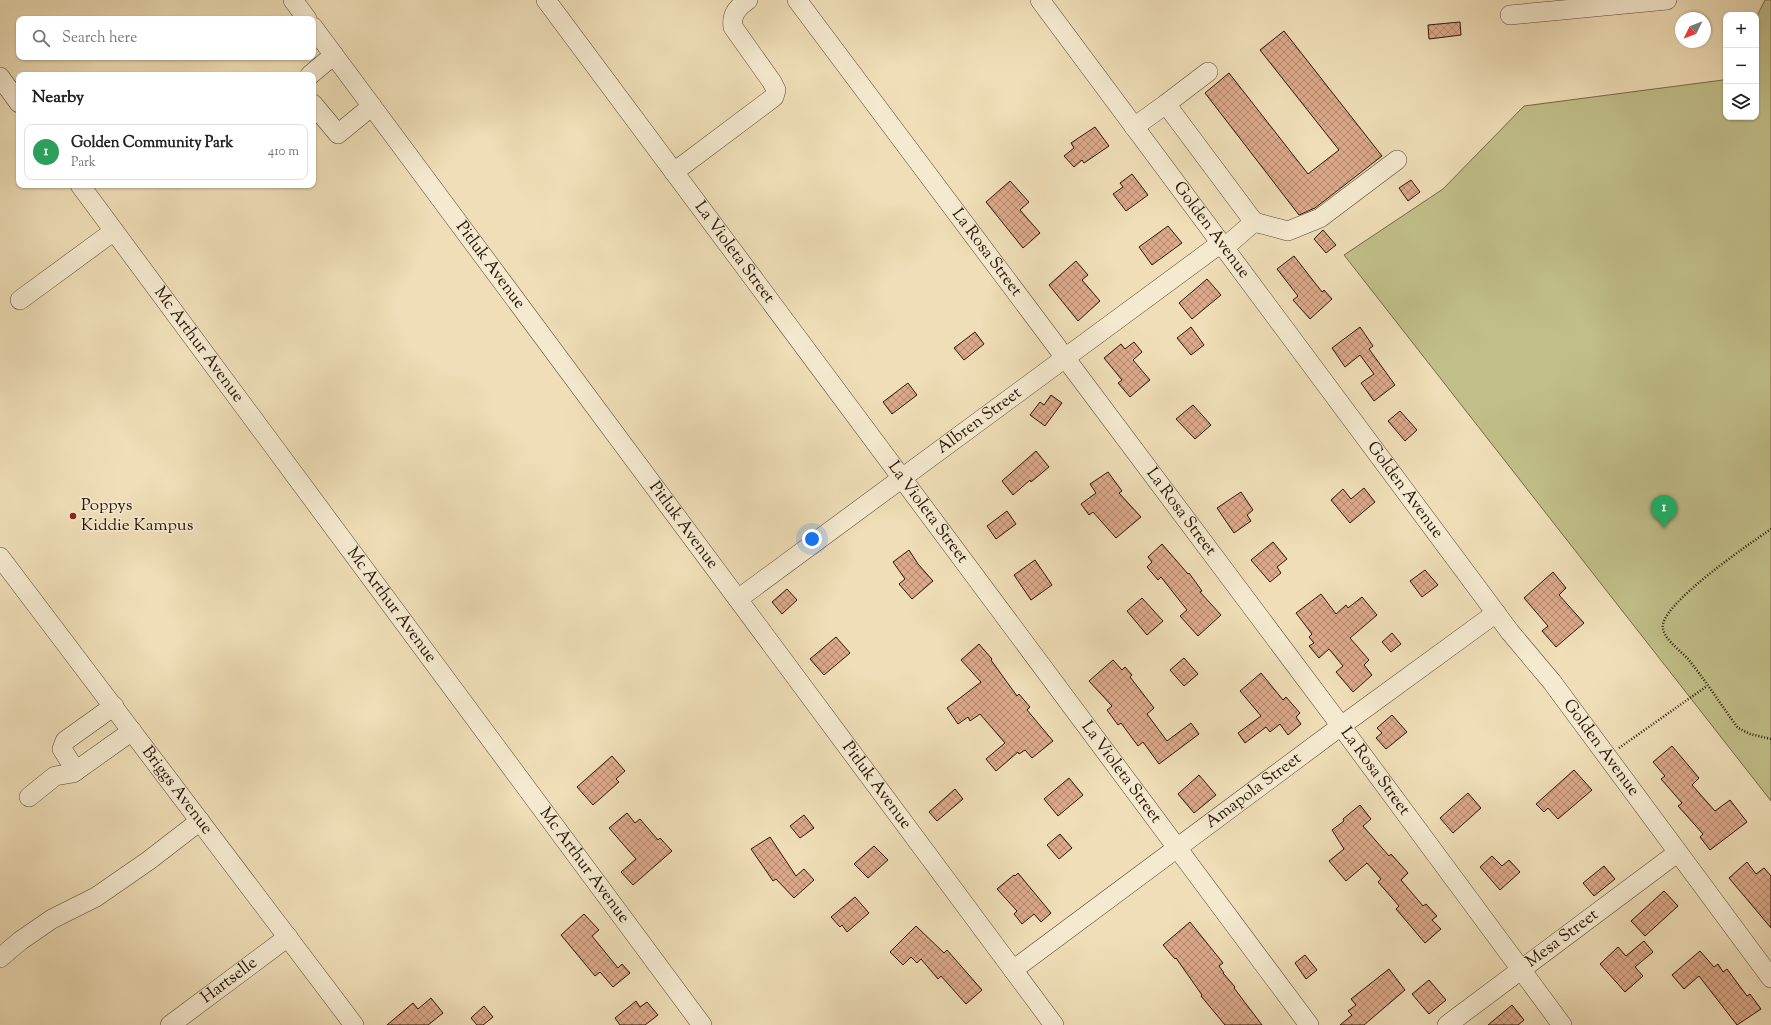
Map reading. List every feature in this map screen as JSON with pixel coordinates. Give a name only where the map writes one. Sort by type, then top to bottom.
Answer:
[{"type":"street","points":[[293,0],[305,16]]},
{"type":"street","name":"La Violeta Street","points":[[546,0],[901,479],[1309,1025]]},
{"type":"street","points":[[674,172],[774,97],[776,90],[772,82],[733,27],[734,13],[748,0]]},
{"type":"street","name":"La Rosa Street","points":[[797,0],[1341,726],[1562,1025]]},
{"type":"street","name":"Golden Avenue","points":[[1040,0],[1496,613],[1552,682],[1771,978]]},
{"type":"street","points":[[1510,15],[1667,0]]},
{"type":"street","name":"Pitluk Avenue","points":[[316,31],[1054,1025]]},
{"type":"street","points":[[314,72],[334,55]]},
{"type":"street","points":[[1134,127],[1208,72]]},
{"type":"street","points":[[0,77],[16,99]]},
{"type":"street","points":[[1166,104],[1254,222],[1288,231],[1320,218],[1397,160]]},
{"type":"street","points":[[316,108],[338,134],[372,106]]},
{"type":"street","name":"Mc Arthur Avenue","points":[[82,188],[702,1025]]},
{"type":"street","name":"Albren Street","points":[[738,599],[1065,358],[1254,222]]},
{"type":"street","points":[[20,300],[114,231]]},
{"type":"street","name":"Briggs Avenue","points":[[0,558],[114,706],[354,1025]]},
{"type":"street","name":"Amapola Street","points":[[1013,970],[1341,726],[1496,613]]},
{"type":"street","points":[[76,771],[62,749],[65,741],[114,706]]},
{"type":"street","points":[[29,797],[55,776],[73,773],[132,731]]},
{"type":"street","points":[[0,958],[20,941],[52,919],[96,897],[148,861],[200,821]]},
{"type":"street","name":"Mesa Street","points":[[1447,1025],[1678,852]]},
{"type":"street","name":"Hartselle","points":[[170,1025],[288,937]]},
{"type":"path","points":[[1771,529],[1682,596],[1662,622],[1663,631],[1666,637],[1688,659],[1738,728],[1750,734],[1771,739]]},
{"type":"path","points":[[1614,752],[1707,686]]},
{"type":"shaded area","points":[[1765,0],[1771,0],[1771,801],[1344,255],[1443,189],[1524,106],[1723,80],[1723,120],[1759,120],[1759,12]]},
{"type":"building","points":[[1460,22],[1461,35],[1429,39],[1428,25]]},
{"type":"building","points":[[1284,31],[1382,156],[1315,208],[1299,215],[1205,93],[1229,73],[1308,174],[1339,150],[1260,50]]},
{"type":"building","points":[[1095,127],[1109,146],[1084,163],[1082,160],[1074,167],[1064,156],[1074,148],[1071,143]]},
{"type":"building","points":[[1132,174],[1148,195],[1126,211],[1113,194],[1123,187],[1120,183]]},
{"type":"building","points":[[1411,180],[1420,192],[1408,201],[1399,188]]},
{"type":"building","points":[[1010,181],[1029,202],[1020,210],[1040,233],[1023,248],[986,202]]},
{"type":"building","points":[[1168,226],[1182,243],[1152,265],[1139,247]]},
{"type":"building","points":[[1323,230],[1336,245],[1326,253],[1314,239]]},
{"type":"building","points":[[1294,256],[1322,292],[1324,290],[1332,299],[1310,319],[1293,300],[1298,296],[1277,269]]},
{"type":"building","points":[[1076,261],[1088,275],[1082,280],[1100,301],[1078,321],[1049,285]]},
{"type":"building","points":[[1207,279],[1221,295],[1192,319],[1179,303]]},
{"type":"building","points":[[1191,327],[1204,345],[1191,355],[1177,338]]},
{"type":"building","points":[[1360,327],[1373,346],[1369,349],[1395,385],[1374,401],[1361,383],[1374,374],[1360,355],[1345,367],[1332,348]]},
{"type":"building","points":[[975,332],[984,344],[964,360],[954,348]]},
{"type":"building","points":[[1134,342],[1142,352],[1133,360],[1150,380],[1130,397],[1118,383],[1122,380],[1104,358],[1121,344],[1125,349]]},
{"type":"building","points":[[908,383],[917,395],[892,414],[883,402]]},
{"type":"building","points":[[1051,395],[1062,403],[1045,426],[1030,415],[1040,402],[1044,405]]},
{"type":"building","points":[[1193,405],[1211,425],[1195,439],[1176,419]]},
{"type":"building","points":[[1400,411],[1417,430],[1405,441],[1388,421]]},
{"type":"building","points":[[1036,451],[1049,467],[1031,482],[1030,480],[1013,495],[1002,481]]},
{"type":"building","points":[[1108,472],[1122,491],[1119,493],[1141,517],[1116,538],[1093,512],[1089,515],[1081,504],[1096,493],[1090,484]]},
{"type":"building","points":[[1364,488],[1375,502],[1350,523],[1331,500],[1343,489],[1351,499]]},
{"type":"building","points":[[1241,492],[1253,510],[1247,515],[1251,521],[1234,533],[1217,508]]},
{"type":"building","points":[[1007,511],[1016,524],[996,539],[987,526]]},
{"type":"building","points":[[1273,542],[1287,559],[1277,567],[1281,573],[1270,582],[1251,560]]},
{"type":"building","points":[[1162,544],[1188,574],[1189,573],[1202,591],[1200,592],[1221,615],[1198,636],[1180,616],[1187,610],[1161,577],[1158,580],[1147,567],[1152,562],[1148,557]]},
{"type":"building","points":[[909,550],[918,564],[933,581],[912,599],[899,584],[905,579],[893,562]]},
{"type":"building","points":[[1035,560],[1052,585],[1031,600],[1014,575]]},
{"type":"building","points":[[1425,570],[1438,585],[1422,597],[1410,581]]},
{"type":"building","points":[[1553,572],[1566,588],[1559,595],[1584,623],[1556,647],[1542,631],[1548,626],[1524,598]]},
{"type":"building","points":[[787,589],[797,600],[782,614],[772,602]]},
{"type":"building","points":[[1321,594],[1336,614],[1346,605],[1348,608],[1362,597],[1377,615],[1350,638],[1369,660],[1364,665],[1372,675],[1353,692],[1336,672],[1343,666],[1329,649],[1319,658],[1309,646],[1314,643],[1309,637],[1312,634],[1296,613]]},
{"type":"building","points":[[1142,598],[1163,621],[1147,635],[1127,611]]},
{"type":"building","points":[[1392,633],[1401,644],[1391,652],[1382,642]]},
{"type":"building","points":[[836,637],[850,653],[824,675],[810,659]]},
{"type":"building","points":[[979,644],[992,659],[991,660],[1017,696],[1019,694],[1030,707],[1027,710],[1053,741],[1032,758],[1025,750],[1019,754],[1018,752],[996,771],[986,759],[1005,743],[980,714],[970,721],[968,717],[958,724],[947,708],[981,682],[961,660]]},
{"type":"building","points":[[1184,658],[1198,674],[1184,686],[1170,670]]},
{"type":"building","points":[[1113,660],[1122,670],[1125,667],[1132,675],[1130,677],[1154,708],[1147,714],[1167,741],[1191,723],[1199,734],[1159,764],[1143,742],[1138,746],[1121,723],[1118,725],[1107,710],[1112,706],[1089,681]]},
{"type":"building","points":[[1261,673],[1283,700],[1286,697],[1300,713],[1296,717],[1301,724],[1288,735],[1280,724],[1270,732],[1266,727],[1245,743],[1238,733],[1261,716],[1240,691]]},
{"type":"building","points":[[1392,715],[1407,732],[1386,749],[1376,738],[1382,733],[1377,728]]},
{"type":"building","points":[[1672,746],[1699,778],[1692,785],[1715,811],[1730,800],[1747,822],[1710,850],[1700,837],[1703,834],[1678,806],[1682,803],[1661,779],[1665,776],[1653,762]]},
{"type":"building","points":[[612,756],[625,771],[616,779],[619,782],[593,805],[577,787]]},
{"type":"building","points":[[1574,770],[1592,790],[1558,819],[1548,808],[1544,812],[1536,804]]},
{"type":"building","points":[[1199,775],[1216,795],[1194,813],[1178,794]]},
{"type":"building","points":[[1069,778],[1083,795],[1058,816],[1044,799]]},
{"type":"building","points":[[955,789],[963,799],[937,821],[929,812]]},
{"type":"building","points":[[1468,793],[1481,808],[1453,833],[1440,818]]},
{"type":"building","points":[[1360,805],[1371,819],[1363,826],[1389,856],[1391,854],[1408,873],[1401,880],[1423,906],[1426,904],[1437,916],[1432,920],[1441,929],[1425,943],[1396,909],[1399,906],[1378,882],[1381,879],[1367,863],[1346,881],[1329,861],[1344,849],[1332,830],[1344,821],[1343,819]]},
{"type":"building","points":[[627,813],[635,823],[640,819],[658,840],[660,838],[672,851],[633,885],[621,872],[636,859],[609,828]]},
{"type":"building","points":[[804,815],[814,828],[800,838],[790,826]]},
{"type":"building","points":[[1060,834],[1072,848],[1059,859],[1047,845]]},
{"type":"building","points":[[770,837],[796,876],[804,869],[814,880],[794,898],[776,879],[773,881],[751,849]]},
{"type":"building","points":[[874,846],[888,860],[868,878],[854,864]]},
{"type":"building","points":[[1492,856],[1502,866],[1509,860],[1520,872],[1500,890],[1480,867]]},
{"type":"building","points":[[1747,862],[1756,874],[1764,868],[1771,876],[1771,928],[1729,878]]},
{"type":"building","points":[[1604,866],[1615,879],[1594,896],[1583,883]]},
{"type":"building","points":[[1018,873],[1051,913],[1041,922],[1034,914],[1022,924],[1014,914],[1017,911],[997,889]]},
{"type":"building","points":[[1664,891],[1678,906],[1645,936],[1631,921]]},
{"type":"building","points":[[855,897],[869,913],[847,932],[842,925],[840,927],[831,917]]},
{"type":"building","points":[[584,914],[599,930],[592,936],[618,968],[622,964],[630,973],[613,987],[600,972],[595,976],[561,935]]},
{"type":"building","points":[[1190,922],[1223,963],[1219,966],[1223,973],[1235,987],[1234,988],[1262,1025],[1225,1025],[1201,996],[1202,995],[1176,958],[1175,959],[1163,945]]},
{"type":"building","points":[[916,926],[944,953],[947,950],[982,990],[966,1004],[941,976],[938,979],[921,959],[917,963],[911,957],[903,965],[890,952]]},
{"type":"building","points":[[1644,941],[1653,952],[1635,967],[1643,976],[1625,992],[1600,964],[1618,947],[1626,956]]},
{"type":"building","points":[[1700,951],[1714,967],[1718,964],[1723,972],[1727,969],[1747,996],[1750,994],[1761,1009],[1737,1025],[1699,976],[1684,989],[1672,975]]},
{"type":"building","points":[[1305,955],[1317,970],[1306,979],[1295,963]]},
{"type":"building","points":[[1389,969],[1405,990],[1364,1025],[1340,1025],[1352,1015],[1348,1011],[1356,1005],[1351,999]]},
{"type":"building","points":[[1429,980],[1446,1000],[1429,1014],[1412,994]]},
{"type":"building","points":[[431,998],[443,1013],[428,1025],[387,1025],[413,1003],[418,1009]]},
{"type":"building","points":[[636,1001],[640,1007],[647,1002],[658,1015],[645,1025],[620,1025],[615,1018]]},
{"type":"building","points":[[1512,1005],[1524,1020],[1518,1025],[1488,1025]]},
{"type":"building","points":[[484,1006],[493,1017],[483,1025],[477,1025],[471,1018]]},
{"type":"place","name":"Poppys Kiddie Kampus","points":[[73,516]]},
{"type":"place","name":"Golden Community Park","points":[[1664,528]]}]
